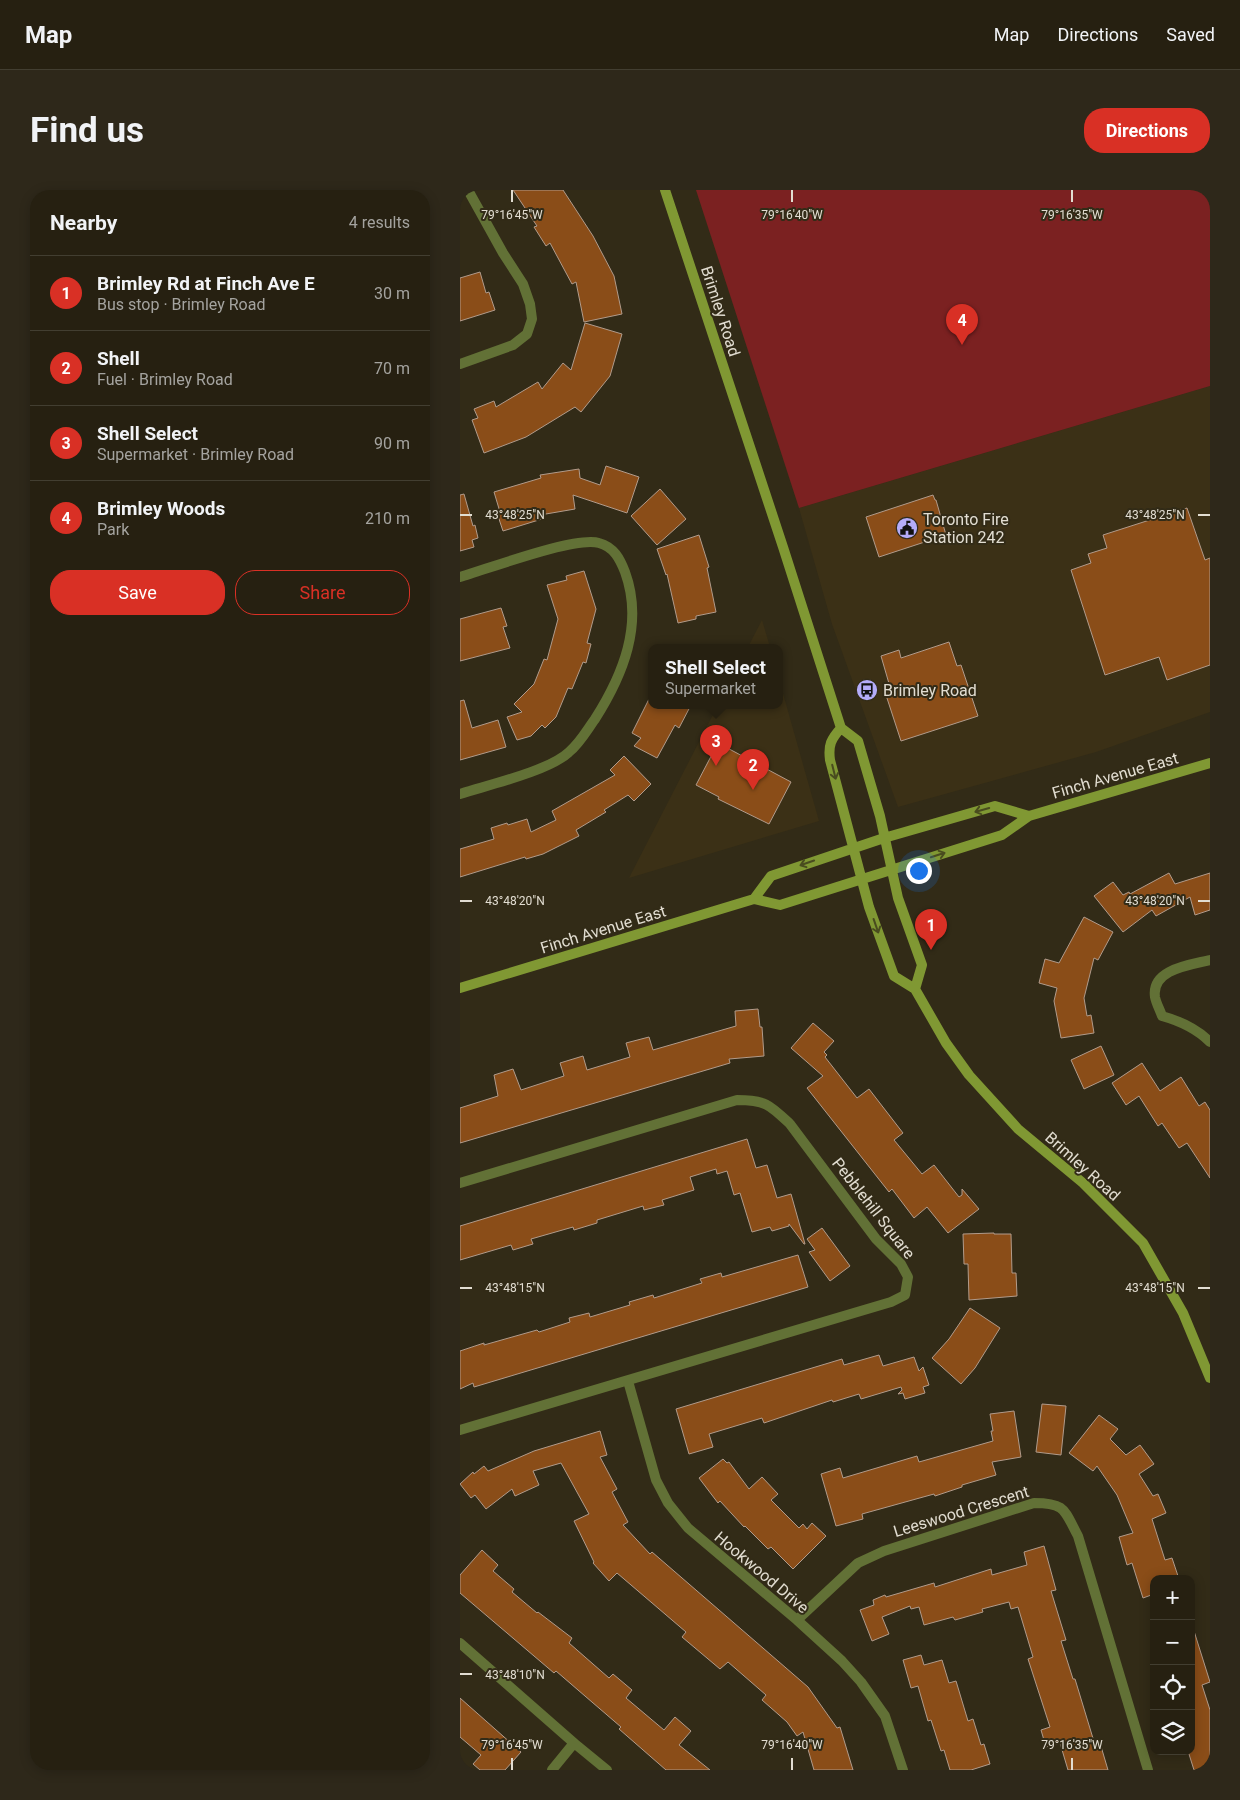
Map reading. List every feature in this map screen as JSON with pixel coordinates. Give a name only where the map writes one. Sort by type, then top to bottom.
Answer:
[{"type":"main road","name":"Brimley Road","points":[[665,190],[778,530],[841,728],[858,741],[880,816],[898,898],[922,965],[915,989]]},
{"type":"main road","name":"Brimley Road","points":[[841,728],[831,739],[829,749],[869,907],[894,976],[915,989],[946,1044],[970,1075],[1018,1129],[1083,1183],[1143,1243],[1183,1313],[1210,1378]]},
{"type":"main road","name":"Finch Avenue East","points":[[460,988],[754,899],[780,905],[1002,835],[1029,816],[1210,763]]},
{"type":"main road","points":[[754,899],[770,876],[884,838],[995,806],[1029,816]]},
{"type":"street","points":[[460,364],[513,345],[527,334],[532,319],[530,304],[523,284],[503,253],[468,190]]},
{"type":"street","points":[[460,577],[560,546],[586,541],[600,543],[611,549],[620,558],[629,583],[632,608],[631,635],[620,672],[602,708],[569,753],[549,765],[460,794]]},
{"type":"street","points":[[1210,960],[1168,972],[1156,984],[1155,997],[1162,1016],[1179,1021],[1210,1042]]},
{"type":"street","name":"Pebblehill Square","points":[[460,1183],[737,1100],[757,1100],[773,1108],[790,1124],[876,1239],[901,1264],[908,1277],[905,1294],[892,1302],[460,1430]]},
{"type":"street","name":"Hookwood Drive","points":[[628,1381],[656,1480],[668,1503],[688,1528],[796,1620],[842,1661],[862,1682],[885,1716],[903,1770]]},
{"type":"street","name":"Leeswood Crescent","points":[[796,1620],[858,1563],[884,1550],[1034,1503],[1051,1503],[1064,1508],[1078,1536],[1148,1770]]},
{"type":"street","points":[[460,1643],[607,1770]]},
{"type":"street","points":[[552,1770],[574,1743]]},
{"type":"shaded area","points":[[696,190],[1210,190],[1210,386],[799,508]]},
{"type":"shaded area","points":[[1210,386],[1210,712],[1096,752],[898,807],[832,624],[799,508]]},
{"type":"shaded area","points":[[762,620],[769,644],[750,644]]},
{"type":"shaded area","points":[[783,694],[819,821],[629,878],[716,709],[783,709]]},
{"type":"building","points":[[513,190],[563,190],[593,236],[614,276],[622,314],[584,322],[576,282],[572,284],[550,243],[546,246],[534,227],[537,226]]},
{"type":"building","points":[[480,272],[486,293],[489,292],[495,310],[460,321],[460,278]]},
{"type":"building","points":[[585,323],[622,334],[610,376],[581,412],[575,407],[526,437],[484,453],[472,420],[478,418],[474,409],[494,401],[496,407],[538,382],[542,389],[563,363],[571,370]]},
{"type":"building","points":[[606,466],[639,477],[627,513],[573,495],[575,509],[540,515],[542,519],[503,531],[497,513],[500,512],[494,492],[541,478],[540,475],[579,469],[580,478],[600,485]]},
{"type":"building","points":[[660,489],[686,519],[657,545],[631,516]]},
{"type":"building","points":[[464,494],[478,538],[472,540],[474,547],[460,551],[460,495]]},
{"type":"building","name":"Toronto Fire Station 242","points":[[933,495],[946,535],[879,557],[866,517]]},
{"type":"building","points":[[1187,508],[1205,560],[1210,558],[1210,665],[1167,680],[1159,657],[1105,675],[1071,570],[1091,563],[1088,554],[1107,548],[1103,535]]},
{"type":"building","points":[[699,535],[709,567],[707,568],[716,612],[696,616],[696,619],[678,623],[667,574],[657,549]]},
{"type":"building","points":[[584,571],[596,609],[587,643],[591,644],[586,663],[583,662],[572,689],[568,688],[556,717],[545,728],[542,725],[531,736],[517,740],[507,717],[522,712],[514,704],[534,684],[544,659],[547,660],[558,619],[547,585],[567,580],[566,576]]},
{"type":"building","points":[[501,608],[507,626],[503,627],[510,648],[460,661],[460,619]]},
{"type":"building","points":[[949,642],[957,666],[961,665],[978,716],[901,741],[884,689],[890,687],[881,656],[899,650],[901,658]]},
{"type":"building","points":[[464,700],[472,728],[498,720],[506,747],[460,760],[460,701]]},
{"type":"building","points":[[648,701],[648,709],[689,709],[679,728],[675,725],[657,758],[634,746],[641,738],[632,733]]},
{"type":"building","points":[[718,743],[791,782],[769,824],[718,799],[719,797],[696,785]]},
{"type":"building","points":[[624,756],[651,784],[634,801],[628,795],[604,810],[606,812],[576,830],[579,836],[543,854],[526,859],[525,857],[460,877],[460,849],[494,839],[491,828],[507,823],[508,825],[527,819],[531,832],[556,820],[552,811],[615,775],[610,770]]},
{"type":"building","points":[[1169,873],[1175,884],[1210,873],[1210,910],[1195,915],[1190,897],[1156,916],[1152,910],[1123,932],[1094,896],[1113,882],[1123,895],[1129,892],[1130,894]]},
{"type":"building","points":[[1084,917],[1113,932],[1098,960],[1094,958],[1084,998],[1087,1016],[1091,1015],[1094,1033],[1061,1038],[1054,1001],[1057,988],[1039,983],[1045,959],[1059,963]]},
{"type":"building","points":[[758,1009],[760,1027],[762,1027],[764,1056],[729,1059],[730,1063],[460,1143],[460,1108],[498,1096],[494,1075],[513,1069],[521,1090],[564,1076],[560,1063],[583,1056],[587,1070],[630,1057],[626,1043],[649,1037],[653,1050],[736,1026],[735,1011]]},
{"type":"building","points":[[813,1023],[834,1041],[824,1052],[827,1055],[825,1057],[857,1098],[869,1089],[903,1133],[894,1140],[922,1174],[934,1165],[959,1197],[962,1195],[962,1189],[979,1209],[948,1233],[927,1207],[914,1218],[892,1189],[889,1192],[807,1088],[823,1076],[791,1048]]},
{"type":"building","points":[[1101,1046],[1114,1075],[1084,1089],[1071,1060]]},
{"type":"building","points":[[1142,1063],[1160,1091],[1181,1077],[1199,1106],[1205,1102],[1210,1110],[1210,1178],[1187,1143],[1179,1148],[1162,1123],[1158,1126],[1139,1096],[1126,1105],[1112,1083]]},
{"type":"building","points":[[747,1139],[756,1168],[767,1165],[777,1198],[791,1194],[805,1244],[789,1224],[789,1226],[772,1231],[770,1227],[752,1232],[740,1193],[734,1195],[727,1171],[717,1174],[716,1169],[690,1177],[694,1190],[662,1200],[664,1205],[644,1210],[643,1206],[597,1220],[597,1223],[574,1230],[573,1227],[531,1239],[533,1244],[513,1250],[511,1245],[460,1260],[460,1226]]},
{"type":"building","points":[[822,1228],[850,1266],[830,1281],[809,1252],[815,1250],[807,1239]]},
{"type":"building","points":[[963,1234],[1011,1234],[1012,1273],[1016,1273],[1017,1296],[969,1300],[968,1264],[964,1264]]},
{"type":"building","points":[[798,1255],[808,1287],[474,1387],[473,1383],[460,1389],[460,1351],[537,1330],[539,1332],[570,1322],[569,1318],[589,1313],[590,1317],[630,1305],[629,1302],[653,1295],[654,1298],[702,1283],[700,1279],[721,1273],[722,1277]]},
{"type":"building","points":[[970,1308],[1000,1328],[975,1368],[961,1384],[932,1358],[949,1339]]},
{"type":"building","points":[[879,1355],[883,1366],[914,1357],[919,1371],[923,1367],[929,1385],[923,1387],[925,1393],[905,1399],[903,1393],[898,1394],[902,1390],[901,1387],[861,1399],[859,1394],[833,1402],[832,1400],[764,1423],[762,1418],[709,1434],[713,1447],[689,1454],[676,1409],[842,1359],[844,1365]]},
{"type":"building","points":[[1042,1404],[1066,1406],[1061,1455],[1036,1452]]},
{"type":"building","points":[[1014,1411],[1021,1457],[992,1462],[996,1475],[962,1485],[962,1487],[935,1496],[934,1494],[862,1514],[863,1519],[836,1526],[821,1474],[840,1468],[843,1478],[917,1456],[919,1462],[993,1441],[990,1414]]},
{"type":"building","points":[[1099,1415],[1118,1429],[1110,1439],[1126,1455],[1140,1445],[1154,1464],[1139,1474],[1153,1496],[1158,1494],[1166,1513],[1152,1519],[1165,1560],[1172,1558],[1178,1575],[1150,1575],[1150,1595],[1143,1598],[1132,1563],[1127,1565],[1119,1537],[1133,1533],[1117,1495],[1097,1466],[1093,1471],[1069,1453]]},
{"type":"building","points":[[600,1431],[607,1455],[600,1457],[617,1489],[612,1492],[628,1522],[623,1525],[650,1554],[652,1552],[808,1687],[837,1728],[840,1727],[853,1770],[814,1770],[803,1732],[797,1736],[787,1722],[762,1700],[766,1695],[728,1662],[720,1669],[682,1637],[686,1632],[617,1573],[609,1581],[593,1563],[574,1521],[589,1514],[561,1463],[533,1471],[539,1485],[515,1496],[512,1489],[486,1509],[475,1495],[471,1498],[460,1484],[473,1472],[474,1474],[484,1466],[488,1471],[534,1451]]},
{"type":"building","points":[[723,1459],[727,1463],[729,1462],[749,1489],[762,1477],[778,1494],[771,1500],[799,1528],[803,1524],[807,1529],[812,1523],[826,1536],[793,1569],[771,1547],[768,1549],[744,1527],[720,1501],[718,1503],[699,1478]]},
{"type":"building","points":[[1044,1546],[1056,1590],[1051,1591],[1066,1640],[1061,1641],[1095,1745],[1100,1743],[1108,1770],[1068,1770],[1060,1743],[1046,1747],[1041,1730],[1050,1727],[1028,1659],[1033,1657],[1018,1607],[1011,1609],[1009,1602],[982,1609],[983,1612],[955,1620],[953,1617],[924,1625],[919,1607],[911,1609],[910,1606],[882,1617],[889,1634],[872,1641],[860,1610],[874,1605],[873,1600],[885,1595],[886,1597],[934,1583],[935,1587],[991,1569],[992,1575],[1027,1565],[1024,1552]]},
{"type":"building","points":[[482,1550],[498,1565],[493,1571],[514,1589],[512,1592],[572,1638],[569,1643],[609,1678],[613,1674],[632,1690],[626,1698],[664,1730],[675,1717],[691,1731],[679,1745],[710,1770],[666,1770],[619,1729],[621,1727],[556,1671],[554,1673],[460,1593],[460,1575]]},
{"type":"building","points":[[1195,1634],[1210,1682],[1202,1685],[1210,1710],[1210,1770],[1194,1770],[1189,1755],[1195,1755]]},
{"type":"building","points":[[921,1655],[924,1665],[942,1660],[949,1683],[956,1681],[968,1721],[973,1719],[981,1745],[984,1744],[990,1764],[971,1770],[950,1770],[944,1750],[941,1751],[931,1720],[928,1721],[918,1686],[911,1688],[903,1660]]},
{"type":"building","points":[[460,1698],[521,1752],[505,1770],[480,1770],[473,1764],[481,1755],[460,1737]]},
{"type":"place","name":"Brimley Woods","points":[[962,345]]},
{"type":"place","name":"Toronto Fire Station 242","points":[[907,528]]},
{"type":"place","name":"Brimley Road","points":[[867,690]]},
{"type":"place","name":"Shell Select","points":[[716,766]]},
{"type":"place","name":"Shell","points":[[753,790]]},
{"type":"place","name":"Brimley Rd at Finch Ave E","points":[[931,950]]}]
